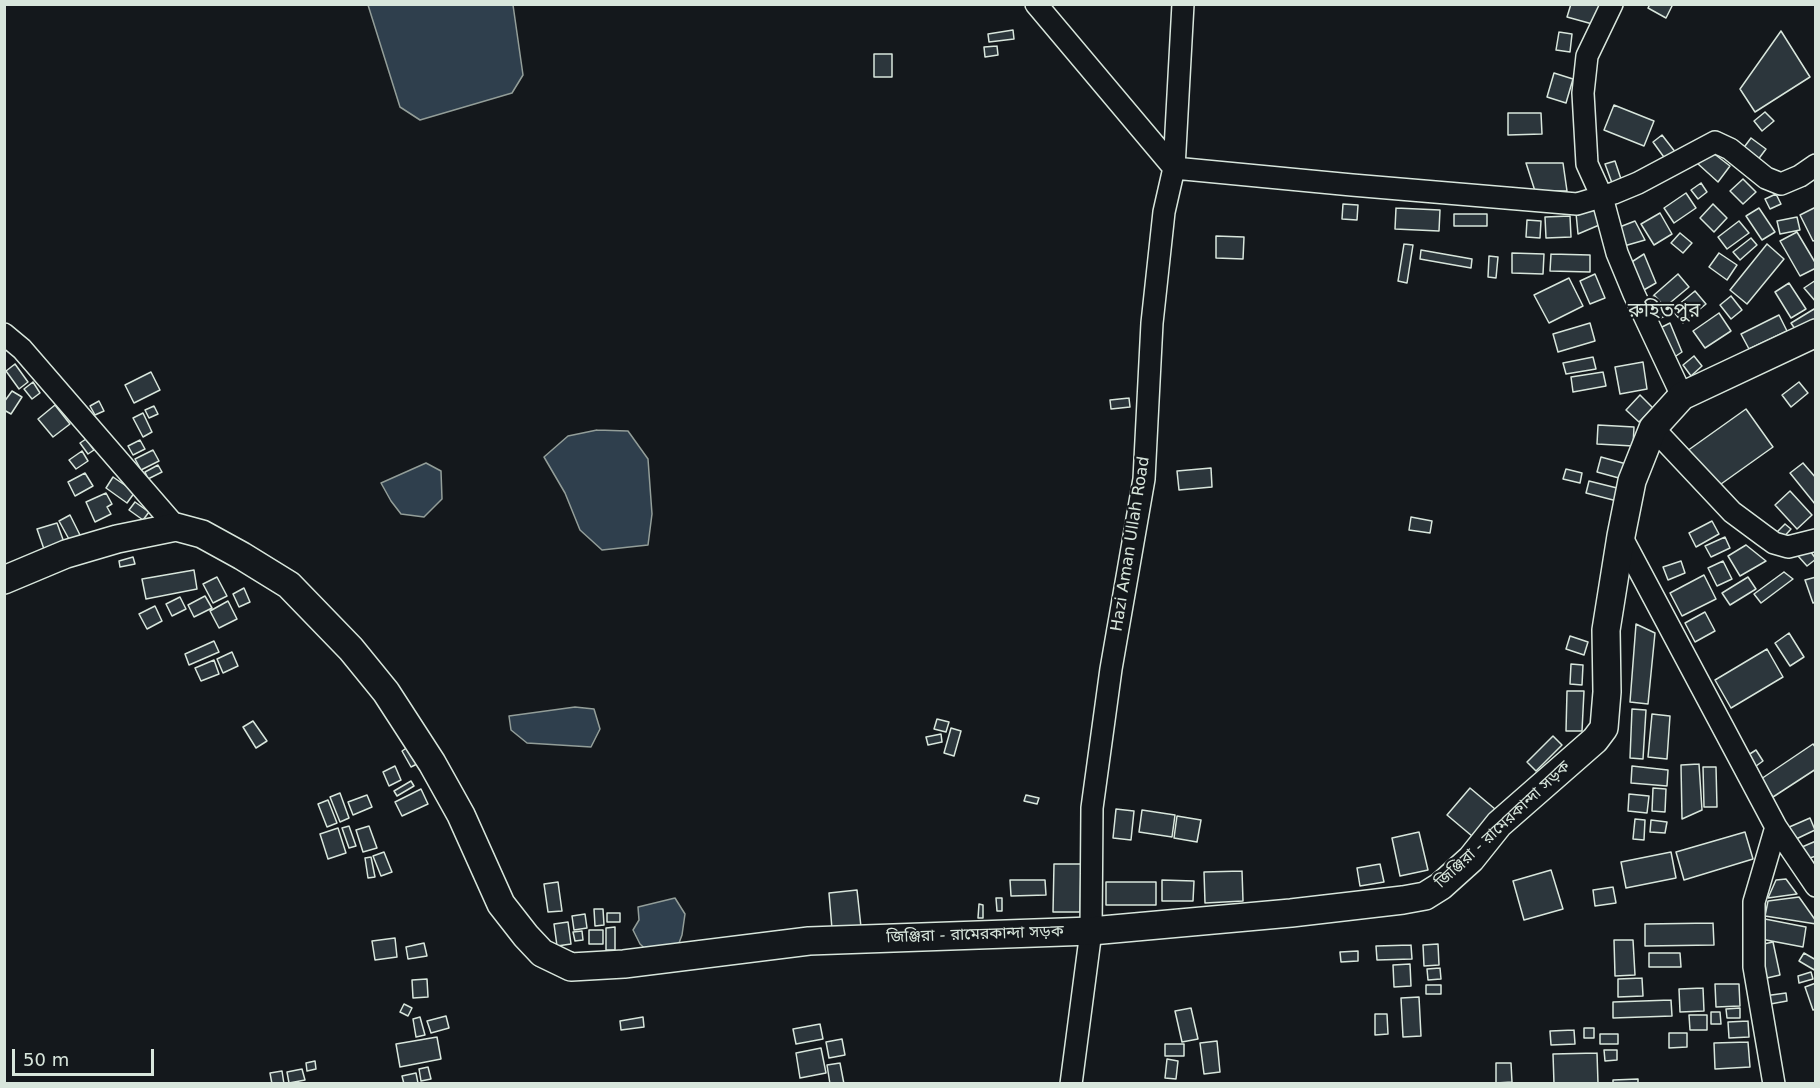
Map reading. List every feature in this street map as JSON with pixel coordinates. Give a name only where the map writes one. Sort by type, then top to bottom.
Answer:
[{"type":"main road","name":"জিঞ্জিরা - রামেরকান্দা সড়ক","points":[[4,580],[66,554],[117,539],[176,527],[202,534],[289,585],[351,649],[386,692],[432,763],[461,815],[501,904],[525,936],[542,953],[571,967],[624,964],[809,941],[1091,931],[1292,913],[1403,900],[1425,896],[1441,886],[1471,859],[1499,824],[1595,740],[1604,728],[1607,692],[1606,630],[1621,536],[1632,481],[1653,428],[1682,396],[1815,333]]},
{"type":"street","points":[[1036,4],[1174,168],[1577,204],[1638,183],[1715,142],[1730,149],[1766,178],[1781,184],[1800,176],[1815,165]]},
{"type":"street","name":"Hazi Aman Ullah Road","points":[[1071,1083],[1091,931],[1092,808],[1112,669],[1144,479],[1152,323],[1164,212],[1174,168],[1183,4]]},
{"type":"street","points":[[1612,4],[1587,56],[1583,93],[1587,164],[1602,197],[1621,263],[1682,396]]},
{"type":"street","points":[[4,334],[22,349],[176,527]]},
{"type":"street","points":[[1653,428],[1732,512],[1774,543],[1788,547],[1815,540]]},
{"type":"street","points":[[1621,536],[1776,827],[1815,886]]},
{"type":"street","points":[[1774,1083],[1754,967],[1754,902],[1776,827]]},
{"type":"water","points":[[368,5],[513,5],[523,75],[512,93],[420,120],[400,107]]},
{"type":"water","points":[[597,430],[628,431],[648,459],[652,514],[648,545],[602,550],[580,530],[565,493],[544,457],[568,436]]},
{"type":"water","points":[[426,463],[441,471],[442,499],[424,517],[401,514],[381,483]]},
{"type":"water","points":[[575,707],[594,709],[600,729],[591,747],[527,743],[511,730],[509,716]]},
{"type":"water","points":[[675,898],[685,914],[682,935],[676,951],[652,955],[640,944],[633,930],[639,920],[638,907]]},
{"type":"building","points":[[1571,4],[1602,4],[1596,25],[1567,17]]},
{"type":"building","points":[[1650,4],[1673,4],[1666,18],[1648,8]]},
{"type":"building","points":[[1013,30],[1014,39],[989,42],[988,34]]},
{"type":"building","points":[[1781,31],[1810,77],[1755,112],[1740,89]]},
{"type":"building","points":[[1559,32],[1572,34],[1570,52],[1556,50]]},
{"type":"building","points":[[997,46],[998,55],[985,57],[984,47]]},
{"type":"building","points":[[874,54],[892,54],[892,77],[874,77]]},
{"type":"building","points":[[1554,73],[1573,79],[1566,103],[1547,97]]},
{"type":"building","points":[[1614,105],[1654,121],[1644,146],[1604,130]]},
{"type":"building","points":[[1765,112],[1774,121],[1762,131],[1754,121]]},
{"type":"building","points":[[1508,113],[1541,113],[1542,134],[1508,135]]},
{"type":"building","points":[[1662,135],[1676,153],[1666,160],[1653,142]]},
{"type":"building","points":[[1751,138],[1766,149],[1757,161],[1742,150]]},
{"type":"building","points":[[1708,149],[1730,166],[1718,182],[1697,163]]},
{"type":"building","points":[[1615,161],[1621,179],[1612,183],[1605,164]]},
{"type":"building","points":[[1526,163],[1563,163],[1567,191],[1535,191]]},
{"type":"building","points":[[1743,179],[1756,192],[1743,204],[1730,191]]},
{"type":"building","points":[[1701,183],[1707,192],[1698,199],[1691,190]]},
{"type":"building","points":[[1686,193],[1696,208],[1674,223],[1664,208]]},
{"type":"building","points":[[1776,194],[1781,204],[1770,209],[1765,199]]},
{"type":"building","points":[[1343,204],[1358,205],[1357,220],[1342,219]]},
{"type":"building","points":[[1713,204],[1727,218],[1714,232],[1700,218]]},
{"type":"building","points":[[1598,205],[1604,223],[1578,234],[1576,213]]},
{"type":"building","points":[[1816,207],[1816,240],[1813,241],[1800,215]]},
{"type":"building","points":[[1396,208],[1440,210],[1439,231],[1395,229]]},
{"type":"building","points":[[1759,208],[1775,232],[1762,240],[1746,216]]},
{"type":"building","points":[[1660,213],[1672,234],[1654,245],[1641,224]]},
{"type":"building","points":[[1454,214],[1487,214],[1487,226],[1454,226]]},
{"type":"building","points":[[1570,216],[1571,237],[1546,238],[1545,217]]},
{"type":"building","points":[[1797,217],[1800,230],[1780,234],[1777,221]]},
{"type":"building","points":[[1527,220],[1541,221],[1540,238],[1526,237]]},
{"type":"building","points":[[1635,221],[1645,240],[1624,246],[1617,228]]},
{"type":"building","points":[[1739,221],[1749,233],[1727,249],[1718,237]]},
{"type":"building","points":[[1797,232],[1816,264],[1816,268],[1800,276],[1780,241]]},
{"type":"building","points":[[1680,233],[1692,243],[1683,253],[1671,243]]},
{"type":"building","points":[[1216,236],[1244,237],[1243,259],[1216,258]]},
{"type":"building","points":[[1751,238],[1757,245],[1740,260],[1733,252]]},
{"type":"building","points":[[1404,244],[1413,245],[1407,283],[1398,281]]},
{"type":"building","points":[[1767,244],[1784,259],[1747,304],[1730,290]]},
{"type":"building","points":[[1421,250],[1472,259],[1471,268],[1420,259]]},
{"type":"building","points":[[1512,253],[1544,254],[1543,274],[1512,273]]},
{"type":"building","points":[[1719,253],[1737,265],[1727,280],[1709,267]]},
{"type":"building","points":[[1551,254],[1590,255],[1590,272],[1550,271]]},
{"type":"building","points":[[1644,254],[1656,283],[1642,291],[1627,265]]},
{"type":"building","points":[[1489,256],[1498,257],[1496,278],[1488,277]]},
{"type":"building","points":[[1595,274],[1605,298],[1590,304],[1580,281]]},
{"type":"building","points":[[1678,274],[1689,287],[1665,307],[1654,295]]},
{"type":"building","points":[[1569,278],[1583,306],[1549,323],[1534,295]]},
{"type":"building","points":[[1816,280],[1816,302],[1804,288]]},
{"type":"building","points":[[1789,283],[1806,309],[1791,318],[1775,292]]},
{"type":"building","points":[[1695,291],[1706,304],[1683,323],[1672,310]]},
{"type":"building","points":[[1654,296],[1665,316],[1654,321],[1643,302]]},
{"type":"building","points":[[1731,296],[1742,310],[1731,319],[1720,305]]},
{"type":"building","points":[[1814,309],[1816,325],[1799,335],[1791,323]]},
{"type":"building","points":[[1719,313],[1731,331],[1705,348],[1693,331]]},
{"type":"building","points":[[1779,315],[1787,331],[1749,349],[1741,334]]},
{"type":"building","points":[[1590,323],[1595,341],[1558,352],[1553,334]]},
{"type":"building","points":[[1670,323],[1682,352],[1673,358],[1658,329]]},
{"type":"building","points":[[1694,356],[1702,366],[1691,376],[1683,365]]},
{"type":"building","points":[[1593,357],[1596,369],[1566,374],[1563,363]]},
{"type":"building","points":[[1643,362],[1647,389],[1620,394],[1615,367]]},
{"type":"building","points":[[15,364],[28,382],[19,389],[6,371]]},
{"type":"building","points":[[151,372],[160,390],[134,403],[125,385]]},
{"type":"building","points":[[1603,372],[1606,386],[1573,392],[1571,377]]},
{"type":"building","points":[[33,382],[40,393],[32,399],[24,389]]},
{"type":"building","points":[[1799,382],[1808,393],[1791,407],[1782,395]]},
{"type":"building","points":[[12,391],[22,397],[11,414],[4,410],[4,402]]},
{"type":"building","points":[[1640,395],[1653,408],[1639,422],[1626,410]]},
{"type":"building","points":[[1129,398],[1130,407],[1111,409],[1110,400]]},
{"type":"building","points":[[99,401],[104,411],[95,415],[90,406]]},
{"type":"building","points":[[55,405],[70,424],[53,437],[38,419]]},
{"type":"building","points":[[154,406],[158,414],[149,418],[145,410]]},
{"type":"building","points":[[1746,409],[1773,447],[1714,489],[1687,451]]},
{"type":"building","points":[[143,413],[152,432],[143,437],[133,418]]},
{"type":"building","points":[[1598,425],[1634,427],[1633,446],[1597,444]]},
{"type":"building","points":[[86,439],[94,450],[88,454],[80,443]]},
{"type":"building","points":[[140,440],[145,449],[133,455],[128,446]]},
{"type":"building","points":[[153,450],[159,461],[141,470],[135,459]]},
{"type":"building","points":[[82,451],[88,461],[76,469],[69,460]]},
{"type":"building","points":[[1601,457],[1630,465],[1626,480],[1597,472]]},
{"type":"building","points":[[1803,463],[1816,478],[1815,504],[1790,473]]},
{"type":"building","points":[[158,465],[162,472],[148,479],[145,472]]},
{"type":"building","points":[[1211,468],[1212,487],[1179,490],[1177,471]]},
{"type":"building","points":[[1566,469],[1582,473],[1580,483],[1563,479]]},
{"type":"building","points":[[85,473],[93,486],[75,496],[68,482]]},
{"type":"building","points":[[113,477],[135,492],[127,503],[106,488]]},
{"type":"building","points":[[1589,481],[1621,489],[1617,501],[1586,493]]},
{"type":"building","points":[[1790,491],[1812,515],[1797,529],[1775,505]]},
{"type":"building","points":[[106,493],[112,504],[107,507],[111,514],[95,522],[86,502]]},
{"type":"building","points":[[135,502],[149,512],[143,520],[129,510]]},
{"type":"building","points":[[70,515],[80,535],[70,541],[59,521]]},
{"type":"building","points":[[1411,517],[1432,521],[1430,533],[1409,530]]},
{"type":"building","points":[[1712,521],[1719,534],[1696,547],[1689,533]]},
{"type":"building","points":[[57,523],[65,545],[45,552],[37,529]]},
{"type":"building","points":[[1785,524],[1791,529],[1781,540],[1775,534]]},
{"type":"building","points":[[1725,537],[1730,548],[1711,557],[1705,546]]},
{"type":"building","points":[[1746,545],[1766,561],[1740,576],[1728,556]]},
{"type":"building","points":[[1808,548],[1816,559],[1807,566],[1798,556]]},
{"type":"building","points":[[133,557],[135,564],[120,567],[119,561]]},
{"type":"building","points":[[1681,561],[1685,573],[1668,580],[1663,567]]},
{"type":"building","points":[[1723,561],[1732,579],[1717,586],[1708,568]]},
{"type":"building","points":[[194,570],[197,589],[146,599],[142,579]]},
{"type":"building","points":[[1784,572],[1793,579],[1761,603],[1754,594]]},
{"type":"building","points":[[1704,575],[1716,599],[1682,616],[1670,593]]},
{"type":"building","points":[[217,577],[227,596],[213,603],[203,584]]},
{"type":"building","points":[[1748,577],[1756,589],[1730,605],[1722,593]]},
{"type":"building","points":[[1816,577],[1816,602],[1813,603],[1805,580]]},
{"type":"building","points":[[244,588],[250,602],[239,607],[233,594]]},
{"type":"building","points":[[205,596],[212,608],[194,617],[188,605]]},
{"type":"building","points":[[180,597],[186,609],[172,616],[166,604]]},
{"type":"building","points":[[228,601],[237,619],[219,628],[210,611]]},
{"type":"building","points":[[155,606],[162,621],[147,629],[139,614]]},
{"type":"building","points":[[1705,612],[1715,631],[1695,642],[1685,623]]},
{"type":"building","points":[[1636,624],[1655,633],[1648,704],[1630,702]]},
{"type":"building","points":[[1789,633],[1804,657],[1790,666],[1775,643]]},
{"type":"building","points":[[1570,636],[1588,642],[1584,655],[1566,649]]},
{"type":"building","points":[[214,641],[219,652],[189,665],[185,654]]},
{"type":"building","points":[[1767,649],[1783,677],[1731,708],[1715,680]]},
{"type":"building","points":[[232,652],[238,666],[223,673],[217,659]]},
{"type":"building","points":[[214,660],[219,674],[201,681],[195,668]]},
{"type":"building","points":[[1571,664],[1583,665],[1582,685],[1570,684]]},
{"type":"building","points":[[1567,691],[1584,691],[1582,731],[1566,731]]},
{"type":"building","points":[[1632,709],[1646,710],[1643,759],[1630,758]]},
{"type":"building","points":[[1652,714],[1670,716],[1667,759],[1648,757]]},
{"type":"building","points":[[937,719],[949,722],[946,732],[934,729]]},
{"type":"building","points":[[253,721],[267,741],[256,748],[243,727]]},
{"type":"building","points":[[951,728],[961,731],[954,756],[944,753]]},
{"type":"building","points":[[941,734],[942,742],[928,745],[926,737]]},
{"type":"building","points":[[1553,736],[1562,745],[1536,771],[1527,762]]},
{"type":"building","points":[[1813,744],[1816,748],[1816,769],[1773,797],[1761,779]]},
{"type":"building","points":[[408,747],[417,764],[411,767],[402,751]]},
{"type":"building","points":[[1756,750],[1763,761],[1752,769],[1745,757]]},
{"type":"building","points":[[1699,764],[1702,810],[1682,819],[1681,765]]},
{"type":"building","points":[[395,766],[401,780],[389,786],[383,772]]},
{"type":"building","points":[[1632,766],[1668,770],[1667,786],[1631,783]]},
{"type":"building","points":[[1703,767],[1716,767],[1717,807],[1704,807]]},
{"type":"building","points":[[411,781],[414,786],[397,796],[394,791]]},
{"type":"building","points":[[1470,788],[1495,809],[1472,836],[1447,815]]},
{"type":"building","points":[[1653,788],[1666,789],[1665,812],[1652,811]]},
{"type":"building","points":[[421,789],[428,804],[402,816],[395,802]]},
{"type":"building","points":[[340,793],[349,818],[340,822],[330,797]]},
{"type":"building","points":[[1629,794],[1649,796],[1647,813],[1628,811]]},
{"type":"building","points":[[367,795],[372,807],[353,815],[348,802]]},
{"type":"building","points":[[1026,795],[1039,798],[1037,804],[1024,801]]},
{"type":"building","points":[[328,800],[337,823],[327,827],[318,804]]},
{"type":"building","points":[[1116,809],[1134,811],[1131,840],[1113,838]]},
{"type":"building","points":[[1142,810],[1175,815],[1172,837],[1139,832]]},
{"type":"building","points":[[1177,816],[1201,820],[1197,842],[1174,838]]},
{"type":"building","points":[[1810,818],[1815,830],[1792,841],[1787,828]]},
{"type":"building","points":[[1635,819],[1645,820],[1644,840],[1633,839]]},
{"type":"building","points":[[1651,820],[1667,822],[1665,833],[1650,832]]},
{"type":"building","points":[[349,826],[356,846],[349,848],[342,828]]},
{"type":"building","points":[[369,826],[377,848],[363,852],[356,830]]},
{"type":"building","points":[[338,828],[346,853],[328,859],[320,834]]},
{"type":"building","points":[[1419,832],[1428,870],[1400,876],[1392,838]]},
{"type":"building","points":[[1745,832],[1753,859],[1684,880],[1676,852]]},
{"type":"building","points":[[1816,841],[1816,856],[1807,859],[1802,847]]},
{"type":"building","points":[[384,852],[392,872],[381,876],[373,856]]},
{"type":"building","points":[[1671,852],[1676,878],[1626,888],[1621,862]]},
{"type":"building","points":[[371,857],[375,877],[368,878],[365,858]]},
{"type":"building","points":[[1054,864],[1081,864],[1080,912],[1053,912]]},
{"type":"building","points":[[1380,864],[1384,882],[1360,886],[1357,868]]},
{"type":"building","points":[[1551,870],[1563,909],[1524,920],[1513,881]]},
{"type":"building","points":[[1242,871],[1243,901],[1205,903],[1204,872]]},
{"type":"building","points":[[1786,879],[1797,894],[1768,898],[1776,880]]},
{"type":"building","points":[[1010,880],[1045,880],[1046,895],[1011,896]]},
{"type":"building","points":[[1162,880],[1194,881],[1193,901],[1162,901]]},
{"type":"building","points":[[558,882],[562,911],[548,912],[544,884]]},
{"type":"building","points":[[1106,882],[1156,882],[1156,905],[1106,905]]},
{"type":"building","points":[[1613,887],[1616,903],[1595,906],[1593,890]]},
{"type":"building","points":[[857,890],[861,927],[832,929],[829,893]]},
{"type":"building","points":[[1799,897],[1816,924],[1765,916],[1768,901]]},
{"type":"building","points":[[996,898],[1002,898],[1002,911],[997,911]]},
{"type":"building","points":[[979,904],[983,905],[983,918],[978,918]]},
{"type":"building","points":[[594,909],[603,909],[604,925],[595,926]]},
{"type":"building","points":[[607,913],[620,913],[620,922],[607,922]]},
{"type":"building","points":[[585,914],[587,928],[574,930],[572,916]]},
{"type":"building","points":[[1765,919],[1806,927],[1803,947],[1761,939]]},
{"type":"building","points":[[568,922],[571,944],[557,946],[554,924]]},
{"type":"building","points":[[1713,923],[1714,945],[1645,946],[1645,924]]},
{"type":"building","points":[[615,927],[615,950],[606,950],[606,928]]},
{"type":"building","points":[[589,930],[603,930],[603,944],[589,944]]},
{"type":"building","points":[[582,931],[583,940],[575,941],[573,932]]},
{"type":"building","points":[[395,938],[397,957],[375,960],[372,941]]},
{"type":"building","points":[[1614,940],[1633,940],[1635,975],[1615,976]]},
{"type":"building","points":[[1773,942],[1780,975],[1767,978],[1759,945]]},
{"type":"building","points":[[424,943],[427,956],[408,959],[406,947]]},
{"type":"building","points":[[1438,944],[1439,965],[1424,966],[1423,945]]},
{"type":"building","points":[[1411,945],[1412,959],[1377,960],[1376,946]]},
{"type":"building","points":[[1358,951],[1358,961],[1341,962],[1340,952]]},
{"type":"building","points":[[1649,953],[1680,953],[1681,967],[1649,967]]},
{"type":"building","points":[[1804,953],[1816,960],[1816,971],[1799,961]]},
{"type":"building","points":[[1410,964],[1411,986],[1394,987],[1393,965]]},
{"type":"building","points":[[1440,968],[1441,979],[1428,980],[1427,969]]},
{"type":"building","points":[[1811,972],[1813,979],[1799,983],[1798,976]]},
{"type":"building","points":[[1642,978],[1643,996],[1618,997],[1618,979]]},
{"type":"building","points":[[427,979],[428,997],[413,998],[412,980]]},
{"type":"building","points":[[1816,983],[1816,1009],[1813,1010],[1805,987]]},
{"type":"building","points":[[1715,984],[1739,984],[1740,1006],[1716,1007]]},
{"type":"building","points":[[1426,985],[1441,985],[1441,994],[1426,994]]},
{"type":"building","points":[[1703,988],[1704,1011],[1680,1012],[1679,989]]},
{"type":"building","points":[[1786,993],[1787,1001],[1765,1005],[1764,996]]},
{"type":"building","points":[[1419,997],[1421,1036],[1403,1037],[1401,998]]},
{"type":"building","points":[[1671,1000],[1672,1016],[1613,1018],[1613,1002]]},
{"type":"building","points":[[404,1004],[412,1008],[408,1016],[400,1012]]},
{"type":"building","points":[[1191,1008],[1198,1039],[1182,1042],[1175,1011]]},
{"type":"building","points":[[1740,1008],[1740,1018],[1727,1018],[1726,1009]]},
{"type":"building","points":[[1711,1012],[1720,1012],[1721,1024],[1711,1024]]},
{"type":"building","points":[[1375,1014],[1387,1014],[1388,1034],[1375,1035]]},
{"type":"building","points":[[1689,1015],[1707,1015],[1707,1030],[1690,1030]]},
{"type":"building","points":[[446,1016],[449,1028],[431,1033],[427,1021]]},
{"type":"building","points":[[420,1017],[425,1035],[416,1037],[413,1019]]},
{"type":"building","points":[[643,1017],[644,1027],[621,1030],[620,1021]]},
{"type":"building","points":[[1748,1021],[1749,1037],[1729,1038],[1728,1022]]},
{"type":"building","points":[[820,1024],[823,1039],[796,1044],[793,1029]]},
{"type":"building","points":[[1584,1028],[1594,1028],[1594,1038],[1584,1038]]},
{"type":"building","points":[[1574,1030],[1575,1044],[1551,1045],[1550,1031]]},
{"type":"building","points":[[1669,1033],[1687,1033],[1687,1047],[1669,1048]]},
{"type":"building","points":[[1600,1034],[1618,1034],[1618,1044],[1600,1044]]},
{"type":"building","points":[[437,1037],[441,1059],[400,1067],[396,1044]]},
{"type":"building","points":[[842,1039],[845,1055],[829,1058],[826,1042]]},
{"type":"building","points":[[1217,1041],[1220,1072],[1204,1074],[1200,1043]]},
{"type":"building","points":[[1748,1042],[1750,1067],[1715,1069],[1714,1043]]},
{"type":"building","points":[[1165,1044],[1184,1044],[1184,1056],[1165,1056]]},
{"type":"building","points":[[821,1048],[826,1073],[800,1078],[796,1053]]},
{"type":"building","points":[[1604,1050],[1617,1050],[1617,1060],[1605,1061]]},
{"type":"building","points":[[1597,1053],[1598,1083],[1554,1084],[1553,1054]]},
{"type":"building","points":[[1167,1059],[1178,1061],[1176,1079],[1165,1078]]},
{"type":"building","points":[[315,1061],[316,1069],[307,1071],[306,1063]]},
{"type":"building","points":[[840,1063],[844,1084],[830,1084],[827,1065]]},
{"type":"building","points":[[1496,1063],[1511,1063],[1512,1082],[1496,1083]]},
{"type":"building","points":[[428,1067],[431,1079],[421,1081],[419,1069]]},
{"type":"building","points":[[302,1069],[305,1080],[289,1083],[287,1072]]},
{"type":"building","points":[[282,1071],[284,1084],[272,1084],[270,1073]]},
{"type":"building","points":[[416,1073],[418,1083],[404,1084],[402,1076]]},
{"type":"building","points":[[1638,1079],[1638,1084],[1613,1084],[1613,1080]]},
{"type":"district","name":"রুহিতপুর","points":[[1664,312]]}]
